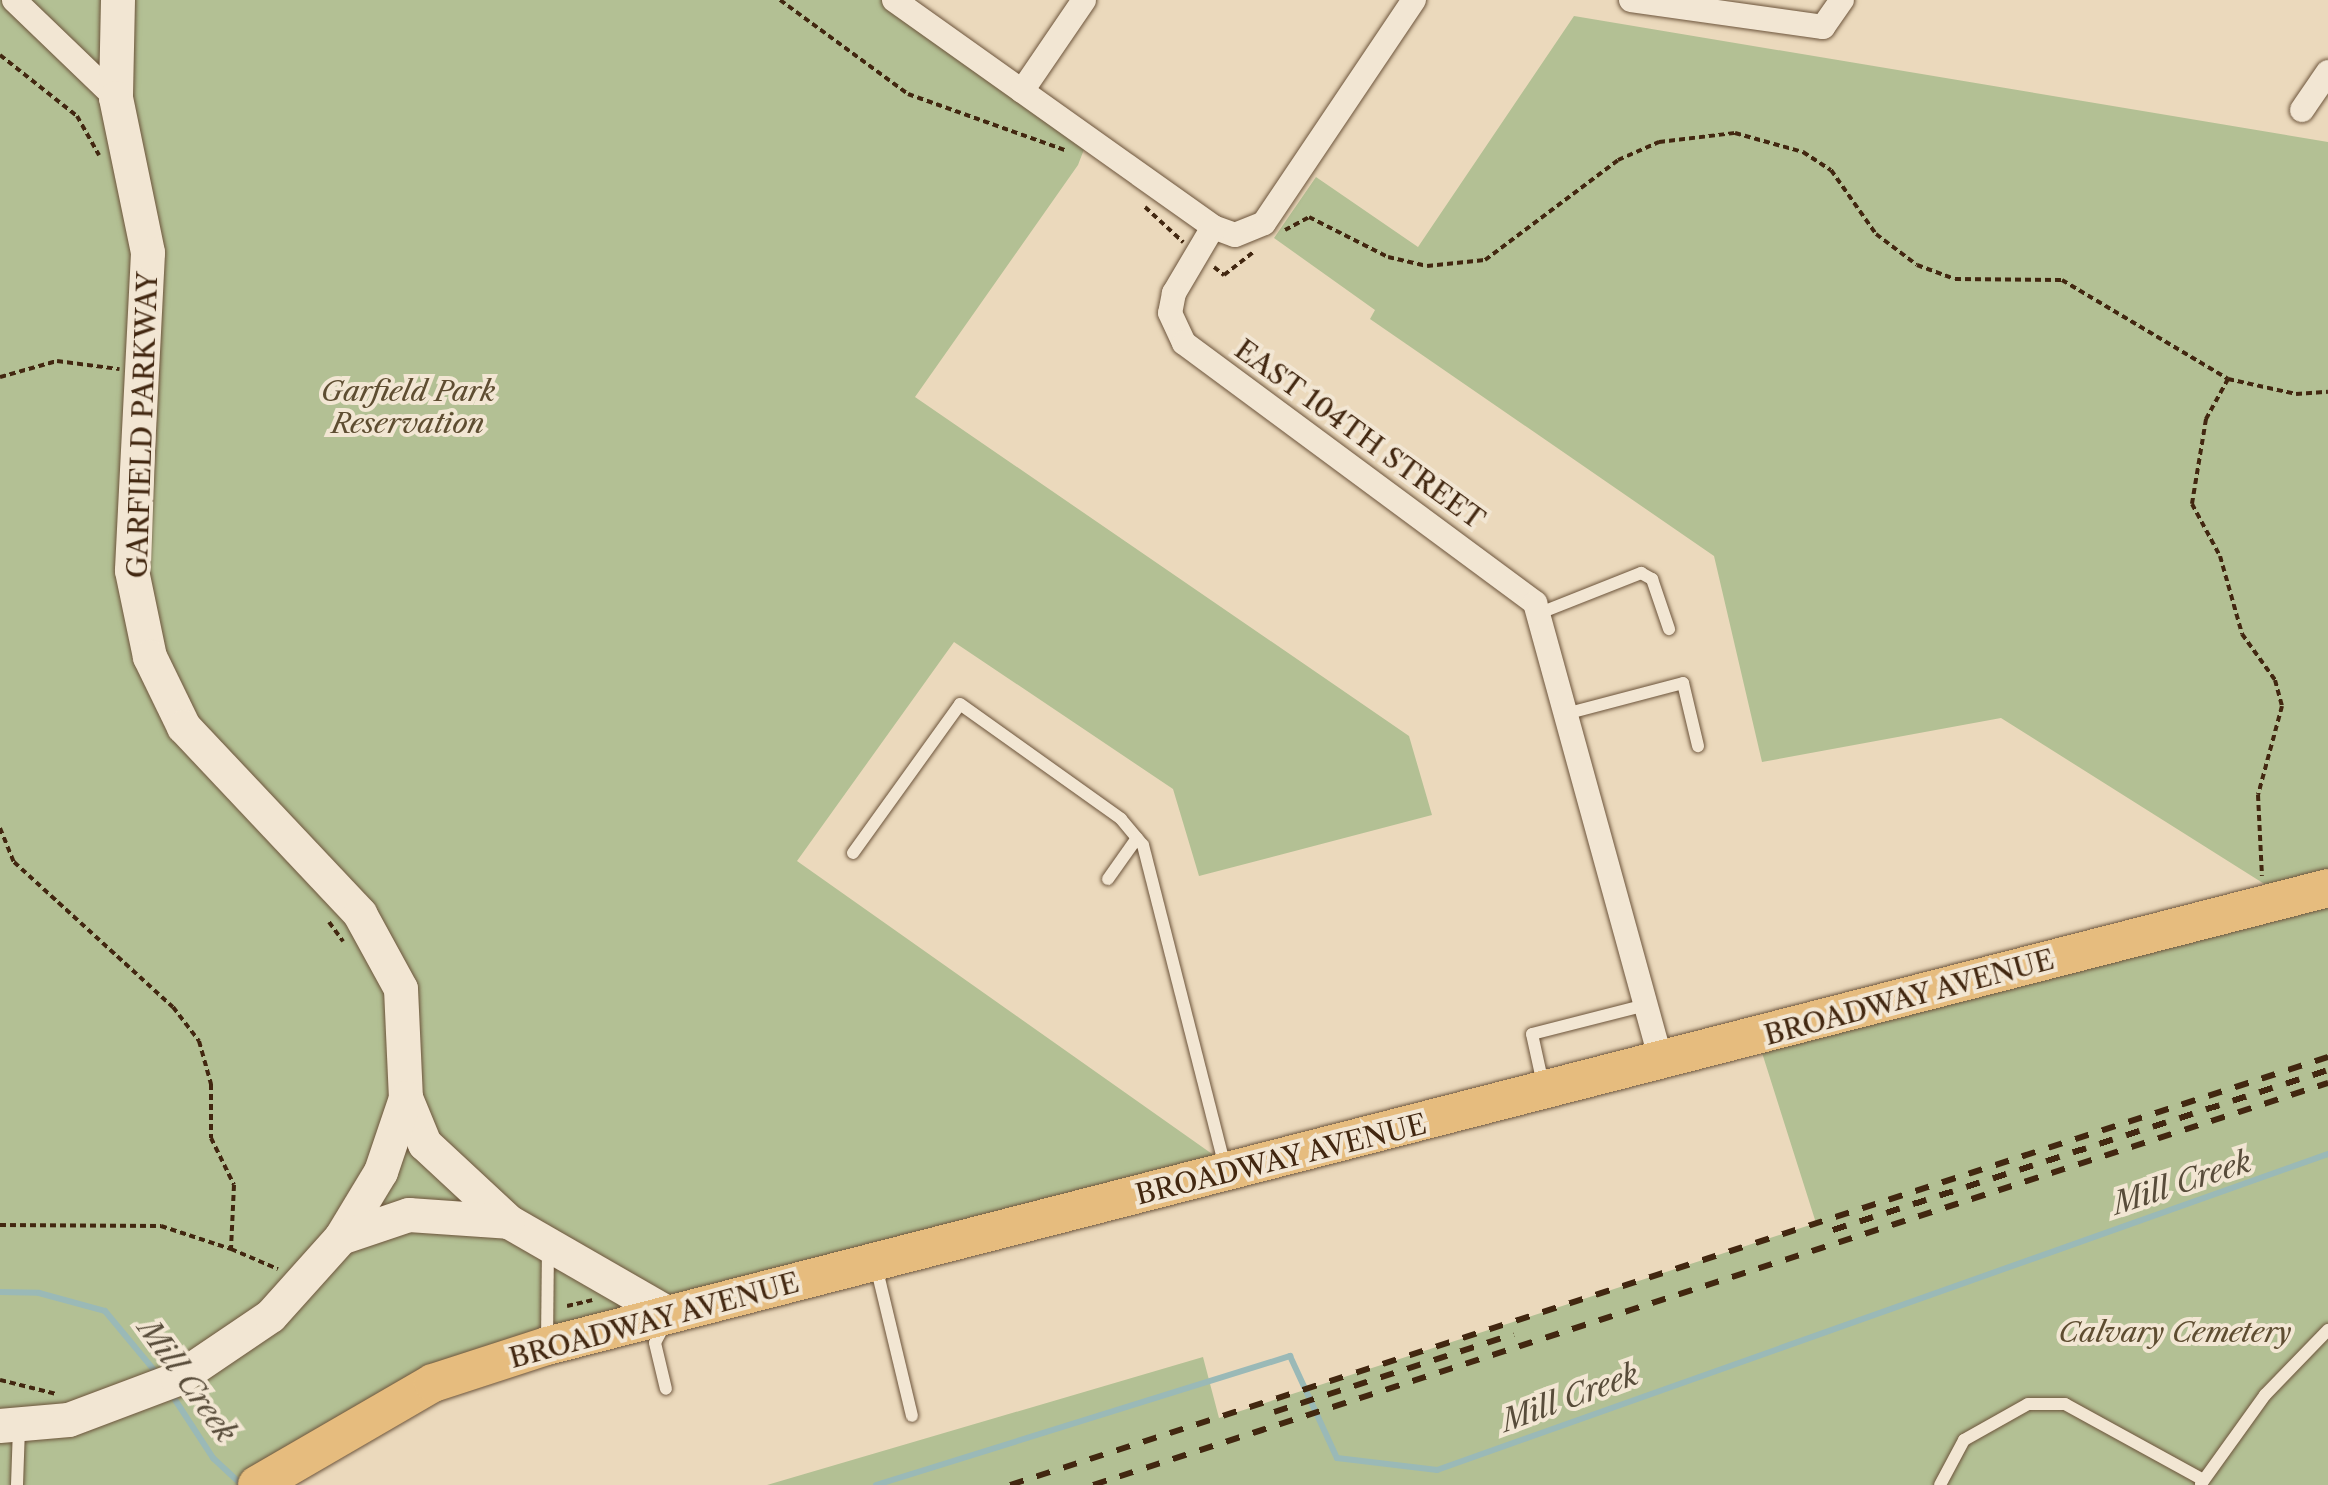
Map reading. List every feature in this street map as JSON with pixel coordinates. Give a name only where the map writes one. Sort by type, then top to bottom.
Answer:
[{"type":"main road","name":"BROADWAY AVENUE","points":[[264,1481],[433,1383],[547,1346],[1545,1092],[2328,888]]},
{"type":"street","points":[[14,0],[116,98]]},
{"type":"street","name":"GARFIELD PARKWAY","points":[[118,0],[116,98],[148,253],[132,571],[150,657],[184,727],[360,914],[401,989],[406,1098],[425,1144],[509,1222],[548,1239],[671,1315]]},
{"type":"street","points":[[894,0],[1213,227],[1248,234],[1264,223],[1414,0]]},
{"type":"street","points":[[1022,91],[1084,0]]},
{"type":"street","points":[[1631,0],[1823,27],[1842,0]]},
{"type":"street","points":[[2302,110],[2328,72]]},
{"type":"street","name":"EAST 104TH STREET","points":[[1213,227],[1174,293],[1170,313],[1184,343],[1514,582],[1540,613],[1661,1062]]},
{"type":"street","name":"GARFIELD PARKWAY","points":[[10,1425],[69,1420],[164,1385],[271,1316],[341,1238],[381,1172],[406,1098]]},
{"type":"street","name":"GARFIELD PARKWAY","points":[[341,1238],[409,1215],[509,1222]]},
{"type":"lane","points":[[1540,613],[1641,573],[1652,579],[1669,629]]},
{"type":"lane","points":[[1569,713],[1683,683],[1698,746]]},
{"type":"lane","points":[[853,853],[960,704],[1137,838],[1227,1173]]},
{"type":"lane","points":[[1108,879],[1137,838]]},
{"type":"lane","points":[[1545,1092],[1532,1034],[1646,1005]]},
{"type":"lane","points":[[547,1346],[548,1239]]},
{"type":"lane","points":[[875,1263],[912,1416]]},
{"type":"lane","points":[[666,1389],[655,1343],[671,1315]]},
{"type":"lane","points":[[1940,1485],[1964,1440],[2028,1404],[2065,1404],[2202,1482],[2265,1395],[2328,1330]]},
{"type":"lane","points":[[10,1425],[17,1485]]},
{"type":"path","points":[[780,0],[908,94],[1075,153]]},
{"type":"path","points":[[1277,235],[1309,217],[1388,257],[1427,266],[1485,260],[1618,160],[1659,142],[1735,133],[1803,152],[1831,170],[1876,234],[1917,265],[1955,279],[2062,280],[2228,379],[2296,394],[2328,392]]},
{"type":"path","points":[[1137,201],[1182,242]]},
{"type":"path","points":[[1208,261],[1224,275],[1265,243]]},
{"type":"path","points":[[0,377],[57,361],[121,369]]},
{"type":"path","points":[[2228,379],[2206,419],[2192,504],[2220,556],[2242,634],[2275,680],[2282,706],[2258,795],[2268,903]]},
{"type":"path","points":[[0,828],[14,862],[173,1007],[199,1041],[211,1084],[211,1138],[234,1185],[231,1249]]},
{"type":"path","points":[[0,1225],[161,1226],[281,1269]]},
{"type":"path","points":[[567,1306],[608,1296]]},
{"type":"path","points":[[0,1380],[69,1393]]},
{"type":"green space","name":"Garfield Park Reservation","points":[[0,0],[894,0],[1088,139],[1078,165],[915,397],[1409,736],[1432,815],[1199,876],[1173,789],[954,642],[797,861],[1232,1168],[433,1383],[280,1485],[0,1485]]},
{"type":"green space","name":"Calvary Cemetery","points":[[1574,16],[2328,142],[2328,1485],[767,1485],[1203,1357],[1219,1418],[1816,1223],[1757,1037],[2285,897],[2001,718],[1762,762],[1714,556],[1370,319],[1375,310],[1274,238],[1316,177],[1418,247]]},
{"type":"waterway","name":"Mill Creek","points":[[876,1485],[1290,1356],[1337,1458],[1437,1470],[2328,1154]]},
{"type":"waterway","name":"Mill Creek","points":[[0,1292],[39,1293],[105,1311],[159,1376]]},
{"type":"waterway","name":"Mill Creek","points":[[170,1392],[213,1458],[242,1485]]},
{"type":"railway","points":[[1010,1485],[2328,1057]]},
{"type":"railway","points":[[1833,1230],[2328,1070]]},
{"type":"railway","points":[[1093,1485],[2328,1083]]},
{"type":"railway","points":[[1274,1412],[1514,1334]]}]
